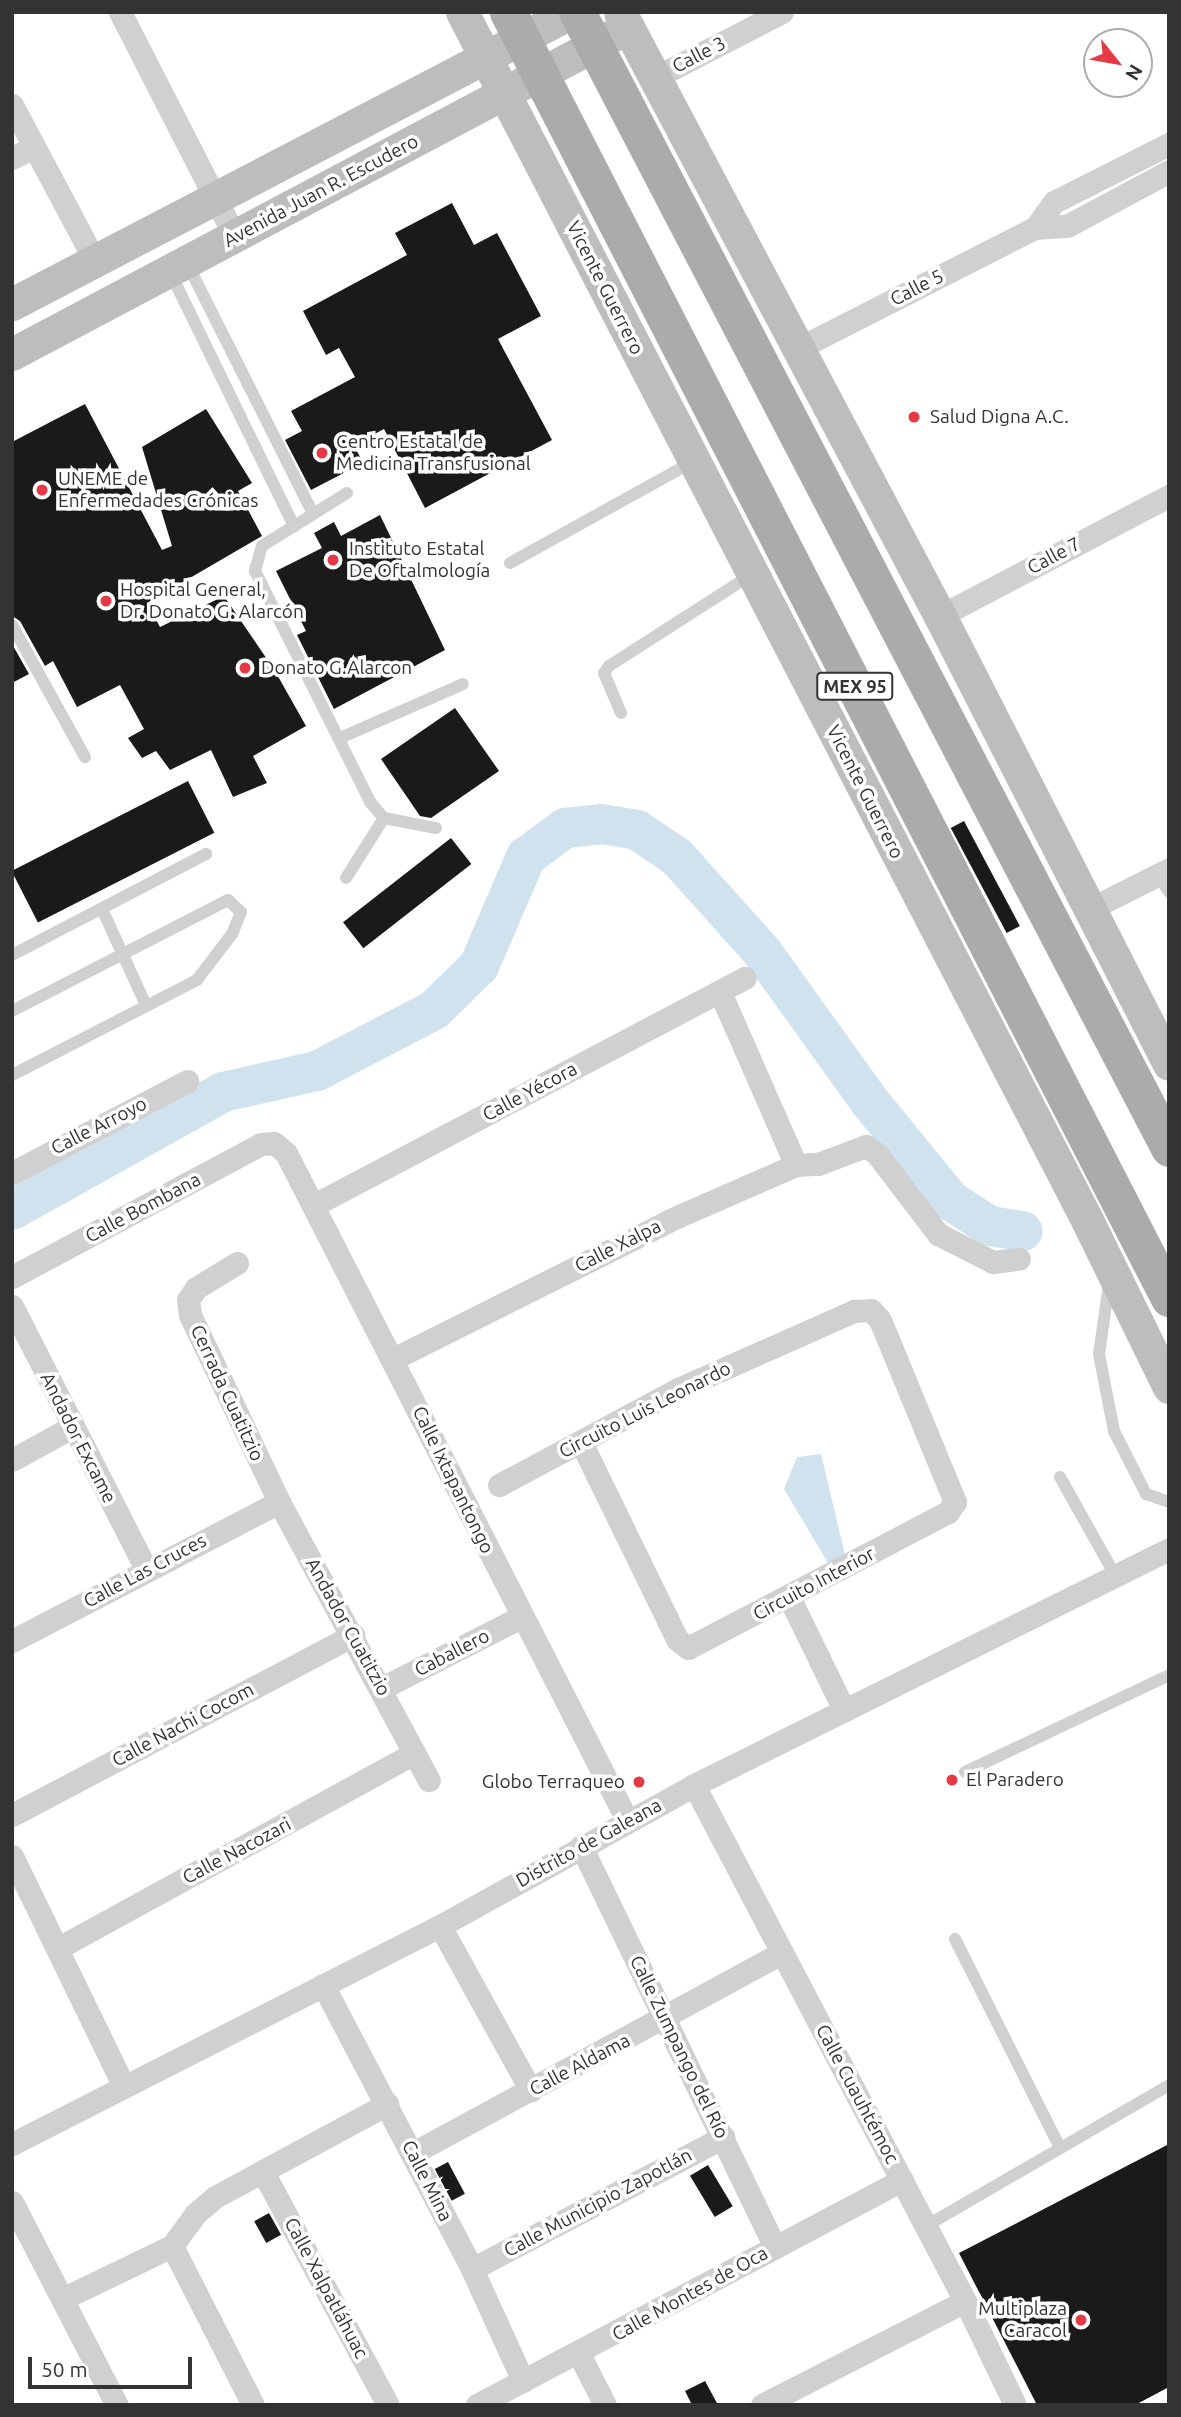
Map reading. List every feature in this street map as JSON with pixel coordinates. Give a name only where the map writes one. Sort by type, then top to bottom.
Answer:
[{"type":"main road","name":"Vicente Guerrero","points":[[462,12],[1169,1387]]},
{"type":"main road","points":[[12,304],[485,58],[515,26],[572,12]]},
{"type":"main road","name":"MEX 95","points":[[577,12],[949,720],[1169,1148]]},
{"type":"main road","points":[[624,19],[940,616],[1169,1065]]},
{"type":"main road","name":"Avenida Juan R. Escudero","points":[[12,354],[594,46],[624,19]]},
{"type":"main road","name":"MEX 95","points":[[515,26],[1169,1298]]},
{"type":"main road","points":[[949,720],[982,699]]},
{"type":"street","points":[[120,12],[235,237]]},
{"type":"street","name":"Calle 3","points":[[654,78],[782,12]]},
{"type":"street","points":[[12,105],[95,261]]},
{"type":"street","name":"Calle 5","points":[[1035,228],[1054,202],[1169,144]]},
{"type":"street","points":[[12,158],[34,147]]},
{"type":"street","name":"Calle 5","points":[[799,348],[1035,228],[1067,226],[1169,171]]},
{"type":"street","name":"Calle 7","points":[[940,616],[1169,496]]},
{"type":"street","points":[[1088,910],[1165,879]]},
{"type":"street","name":"Calle Yécora","points":[[314,1205],[745,978]]},
{"type":"street","points":[[720,992],[796,1165]]},
{"type":"street","name":"Calle Arroyo","points":[[12,1173],[187,1081]]},
{"type":"street","name":"Calle Ixtapantongo","points":[[274,1143],[286,1153],[314,1205],[626,1820]]},
{"type":"street","name":"Calle Bombana","points":[[12,1277],[261,1144],[274,1143]]},
{"type":"street","name":"Calle Xalpa","points":[[393,1359],[670,1220],[796,1165],[818,1164],[848,1150],[866,1146],[877,1154],[938,1234],[993,1262],[1019,1259]]},
{"type":"street","name":"Cerrada Cuatitzio","points":[[237,1263],[197,1288],[188,1300],[190,1315],[279,1502]]},
{"type":"street","name":"Andador Excame","points":[[12,1306],[71,1428],[146,1569]]},
{"type":"street","name":"Circuito Luis Leonardo","points":[[499,1485],[678,1389],[854,1311],[871,1310]]},
{"type":"street","name":"Circuito Interior","points":[[581,1442],[677,1639],[688,1648],[948,1512],[955,1502],[885,1333],[871,1310]]},
{"type":"street","points":[[12,1460],[71,1428]]},
{"type":"street","name":"Calle Las Cruces","points":[[12,1641],[279,1502]]},
{"type":"street","name":"Andador Cuatitzio","points":[[279,1502],[355,1635],[414,1753]]},
{"type":"street","name":"Distrito de Galeana","points":[[12,2144],[123,2085],[440,1926],[626,1820],[694,1785],[1169,1549]]},
{"type":"street","points":[[789,1597],[844,1710]]},
{"type":"street","name":"Caballero","points":[[382,1688],[521,1617]]},
{"type":"street","name":"Calle Nachi Cocom","points":[[12,1815],[355,1635]]},
{"type":"street","points":[[414,1753],[429,1780]]},
{"type":"street","name":"Calle Nacozari","points":[[60,1947],[414,1753]]},
{"type":"street","name":"Calle Cuauhtémoc","points":[[694,1785],[965,2301],[1014,2404]]},
{"type":"street","name":"Calle Zumpango del Río","points":[[581,1846],[775,2248]]},
{"type":"street","points":[[12,1856],[60,1947],[123,2085]]},
{"type":"street","points":[[440,1926],[531,2091]]},
{"type":"street","name":"Calle Aldama","points":[[413,2153],[782,1953]]},
{"type":"street","name":"Calle Mina","points":[[323,1985],[472,2269],[523,2381]]},
{"type":"street","points":[[64,2298],[172,2246],[195,2214],[215,2197],[387,2104]]},
{"type":"street","name":"Calle Municipio Zapotlán","points":[[472,2269],[723,2137]]},
{"type":"street","name":"Calle Xalpatláhuac","points":[[263,2172],[388,2405]]},
{"type":"street","name":"Calle Montes de Oca","points":[[477,2405],[579,2354],[902,2180]]},
{"type":"street","points":[[12,2202],[117,2405]]},
{"type":"street","points":[[172,2246],[253,2405]]},
{"type":"street","points":[[762,2405],[965,2301]]},
{"type":"street","points":[[579,2354],[605,2405]]},
{"type":"lane","points":[[179,267],[313,514]]},
{"type":"lane","points":[[179,267],[294,526]]},
{"type":"lane","points":[[510,563],[694,461]]},
{"type":"lane","points":[[347,493],[262,546],[255,570],[340,738],[359,783],[384,818],[404,826],[436,828]]},
{"type":"lane","points":[[621,713],[604,673],[609,666],[752,574]]},
{"type":"lane","points":[[12,625],[85,757]]},
{"type":"lane","points":[[340,738],[463,684]]},
{"type":"lane","points":[[346,878],[384,818]]},
{"type":"lane","points":[[12,955],[206,854]]},
{"type":"lane","points":[[12,1011],[228,900],[241,912],[207,972],[12,1074]]},
{"type":"lane","points":[[102,909],[120,955],[146,1004]]},
{"type":"lane","points":[[1111,1270],[1099,1354],[1114,1431],[1146,1494],[1169,1502]]},
{"type":"lane","points":[[1060,1477],[1115,1575]]},
{"type":"lane","points":[[965,1772],[1169,1675]]},
{"type":"lane","points":[[955,1939],[1060,2148]]},
{"type":"lane","points":[[926,2226],[1169,2085]]},
{"type":"water","points":[[821,1454],[847,1563],[831,1568],[784,1489],[797,1457]]},
{"type":"building","points":[[452,203],[474,245],[497,233],[541,316],[498,339],[552,440],[425,508],[384,429],[354,445],[363,463],[311,490],[285,440],[302,431],[291,411],[355,377],[339,348],[326,355],[303,311],[407,255],[395,233]]},
{"type":"building","name":"Hospital General, Dr. Donato G. Alarcón","points":[[85,404],[162,550],[172,546],[142,447],[206,409],[252,483],[238,491],[262,536],[147,603],[160,627],[224,596],[275,671],[306,726],[253,756],[267,783],[233,797],[211,750],[170,770],[156,751],[142,758],[128,738],[144,729],[120,685],[77,707],[53,661],[45,666],[20,621],[12,616],[12,442]]},
{"type":"building","points":[[380,515],[445,650],[334,709],[297,635],[306,631],[276,571],[322,548],[314,533],[334,522],[341,536]]},
{"type":"building","points":[[12,644],[29,674],[12,683]]},
{"type":"building","points":[[455,708],[499,771],[431,818],[420,816],[381,759]]},
{"type":"building","points":[[188,781],[214,833],[38,923],[12,871]]},
{"type":"building","points":[[964,821],[1020,926],[1007,933],[951,828]]},
{"type":"building","points":[[451,838],[471,864],[363,948],[343,922]]},
{"type":"building","name":"Multiplaza Caracol","points":[[1169,2144],[1169,2387],[1135,2405],[1037,2405],[959,2253]]},
{"type":"building","points":[[448,2162],[465,2194],[452,2201],[435,2169]]},
{"type":"building","points":[[708,2165],[733,2206],[715,2217],[690,2176]]},
{"type":"building","points":[[269,2213],[281,2235],[266,2243],[254,2221]]},
{"type":"building","points":[[705,2381],[718,2405],[692,2405],[685,2391]]},
{"type":"waterway","points":[[12,1210],[223,1092],[317,1071],[434,1010],[479,966],[526,857],[565,828],[601,824],[637,830],[677,857],[763,953],[870,1102],[951,1201],[990,1226],[1023,1231]]},
{"type":"place","name":"Salud Digna A.C.","points":[[914,417]]},
{"type":"place","name":"Centro Estatal de Medicina Transfusional","points":[[322,453]]},
{"type":"place","name":"UNEME de Enfermedades Crónicas","points":[[42,490]]},
{"type":"place","name":"Instituto Estatal De Oftalmología","points":[[333,560]]},
{"type":"place","name":"Hospital General, Dr. Donato G. Alarcón","points":[[106,601]]},
{"type":"place","name":"Donato G.Alarcon","points":[[245,668]]},
{"type":"place","name":"El Paradero","points":[[952,1780]]},
{"type":"place","name":"Globo Terraqueo","points":[[639,1782]]},
{"type":"place","name":"Multiplaza Caracol","points":[[1081,2320]]}]
